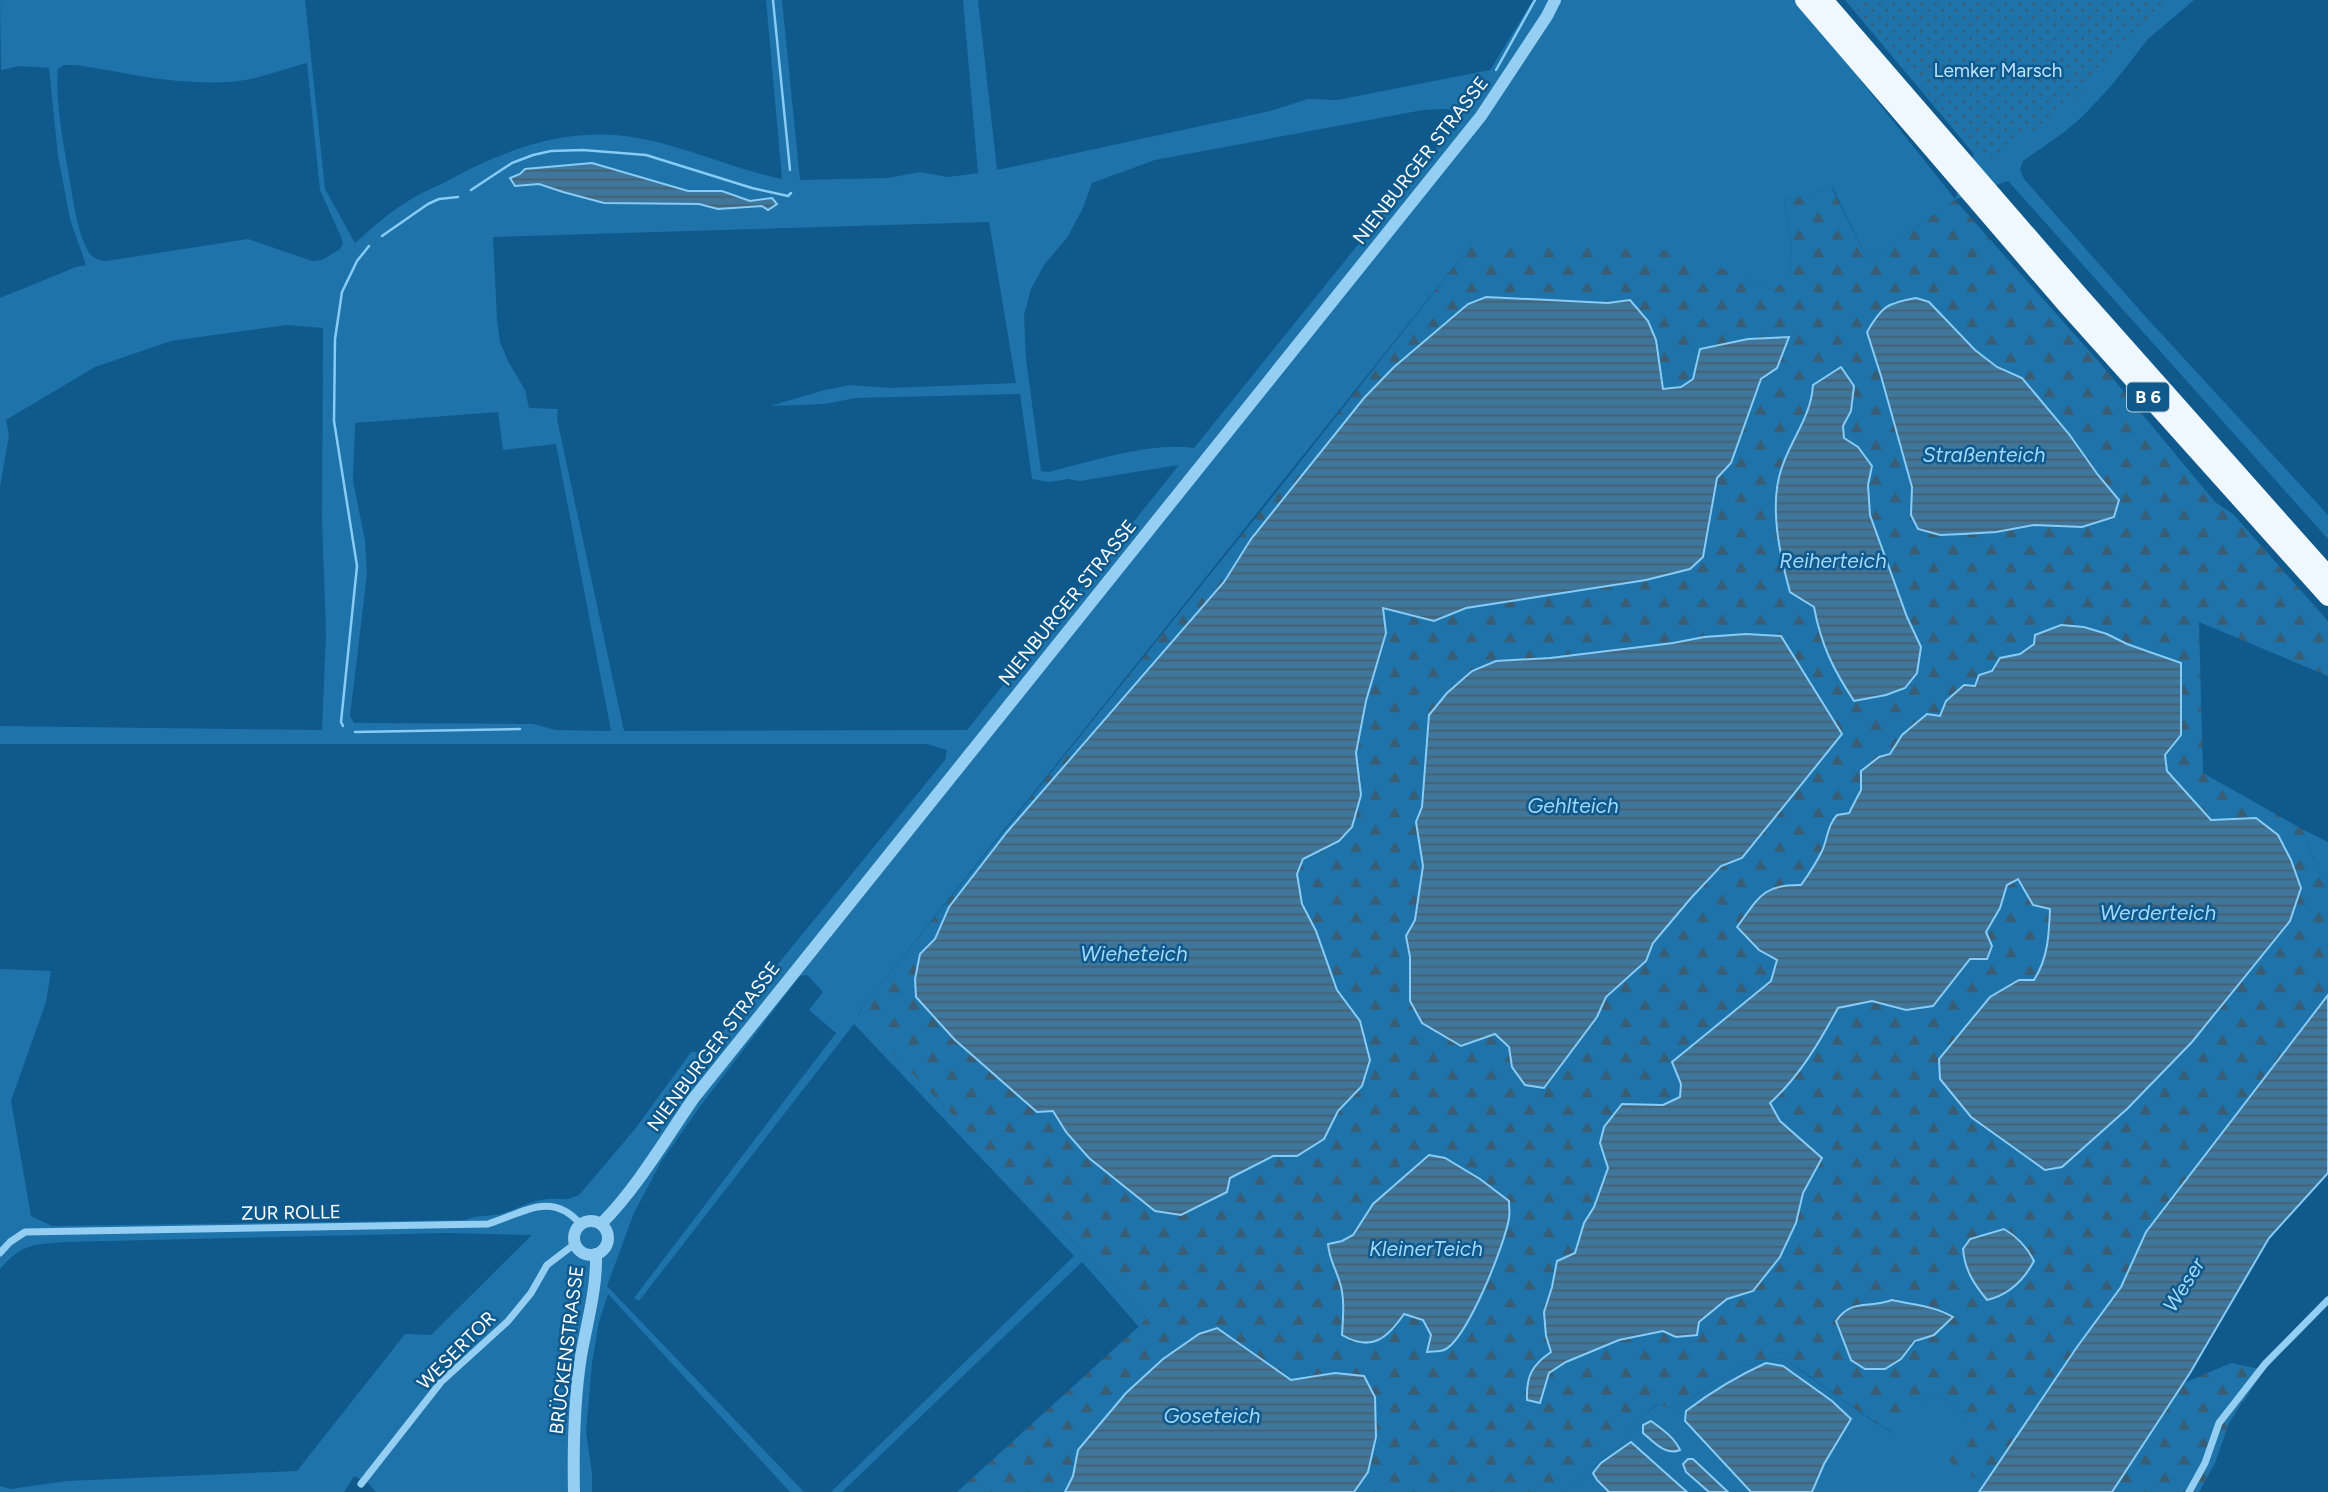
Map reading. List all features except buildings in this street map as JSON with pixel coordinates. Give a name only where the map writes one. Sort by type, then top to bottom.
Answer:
[{"type":"highway","name":"B 6","points":[[1804,0],[2328,575]]},
{"type":"highway","name":"B 6","points":[[1824,0],[1976,189],[2328,597]]},
{"type":"street","name":"NIENBURGER STRASSE","points":[[601,1224],[658,1152],[693,1099],[1481,116],[1555,0]]},
{"type":"street","name":"ZUR ROLLE","points":[[0,1253],[25,1232],[488,1224],[538,1206],[559,1208],[569,1213],[581,1225]]},
{"type":"street","points":[[592,1221],[601,1224],[607,1233],[605,1248],[596,1254],[582,1251],[576,1243],[576,1232],[581,1225],[592,1221]]},
{"type":"street","name":"WESERTOR","points":[[361,1484],[441,1382],[508,1321],[531,1293],[547,1265],[576,1243]]},
{"type":"street","name":"BRÜCKENSTRASSE","points":[[574,1492],[574,1426],[578,1382],[594,1290],[596,1254]]},
{"type":"street","points":[[2189,1492],[2205,1463],[2219,1423],[2265,1364],[2328,1300]]},
{"type":"green space","points":[[0,0],[305,0],[325,189],[355,243],[392,212],[424,192],[514,150],[564,137],[616,135],[643,139],[782,179],[766,0],[782,0],[800,180],[888,178],[920,172],[948,177],[978,173],[963,0],[978,0],[997,170],[1270,111],[1308,99],[1337,100],[1490,70],[1533,0],[1797,0],[1955,199],[1974,154],[1845,0],[2194,0],[2148,39],[2112,85],[2082,117],[2023,161],[2020,169],[2024,179],[2145,316],[2328,515],[2328,539],[2008,181],[1955,200],[1868,261],[1833,188],[1784,201],[1792,247],[1790,279],[1773,290],[1743,278],[1472,244],[858,1015],[1147,1319],[1139,1327],[1082,1262],[842,1492],[831,1492],[1074,1256],[854,1024],[639,1301],[634,1298],[836,1033],[809,1010],[823,992],[807,975],[800,976],[661,1162],[634,1213],[607,1286],[804,1492],[790,1492],[608,1294],[599,1322],[592,1363],[586,1432],[592,1492],[376,1492],[368,1483],[354,1476],[344,1492],[0,1492],[0,1486],[10,1489],[67,1481],[297,1471],[405,1334],[431,1335],[532,1235],[445,1233],[65,1242],[29,1247],[15,1254],[0,1269],[0,969],[51,971],[46,1002],[11,1101],[31,1216],[52,1226],[465,1220],[504,1213],[542,1200],[571,1198],[580,1194],[635,1129],[691,1052],[706,1052],[945,760],[947,750],[927,744],[0,744],[0,726],[322,730],[326,633],[322,521],[323,328],[287,325],[171,341],[95,367],[6,420],[9,435],[0,487],[0,298],[86,265],[70,219],[58,156],[49,68],[20,66],[1,70]],"holes":[[[307,63],[320,190],[341,237],[343,243],[340,249],[322,260],[312,261],[248,239],[106,261],[91,255],[81,235],[75,208],[59,111],[58,69],[64,65],[78,65],[158,79],[198,82],[239,81]],[[1423,110],[1465,112],[1194,448],[1140,450],[1049,472],[1041,471],[1026,359],[1024,315],[1031,289],[1044,265],[1067,238],[1083,208],[1092,183],[1155,160]],[[592,163],[688,191],[722,191],[750,202],[771,198],[762,206],[718,209],[700,204],[604,203],[539,184],[515,186],[511,178],[525,169]],[[989,222],[1016,383],[890,388],[850,385],[770,406],[825,404],[855,398],[1020,394],[1032,479],[1050,482],[1068,479],[1080,481],[1179,465],[967,730],[624,731],[557,419],[558,409],[529,408],[525,390],[500,342],[493,237]],[[498,412],[503,450],[556,444],[611,731],[556,730],[533,724],[354,723],[350,716],[367,574],[365,540],[353,481],[355,423]]]},
{"type":"green space","name":"Lemker Marsch","points":[[1849,0],[2176,0],[2134,37],[2075,102],[1985,163]]},
{"type":"green space","points":[[1832,188],[1868,261],[1955,200],[2100,363],[2215,502],[2233,514],[2328,621],[2328,676],[2199,622],[2203,773],[2302,829],[2320,876],[2328,878],[2328,994],[2146,1232],[2121,1287],[1984,1484],[1947,1460],[1966,1414],[1934,1392],[1894,1433],[1783,1358],[1743,1366],[1674,1409],[1658,1404],[1638,1419],[1621,1444],[1564,1492],[1354,1492],[1368,1472],[1335,1373],[1291,1380],[1217,1328],[1199,1334],[1163,1359],[1126,1393],[1078,1450],[1073,1476],[1065,1492],[957,1492],[1147,1319],[858,1016],[864,1005],[1472,244],[1685,251],[1773,290],[1790,278],[1792,247],[1784,201]],"holes":[[[1630,300],[1656,340],[1662,389],[1684,385],[1691,379],[1697,367],[1777,368],[1762,379],[1731,463],[1717,478],[1703,557],[1690,569],[1646,580],[1466,608],[1434,621],[1382,608],[1356,753],[1361,795],[1339,841],[1303,859],[1297,874],[1302,904],[1316,931],[1337,990],[1360,1021],[1362,1086],[1338,1111],[1324,1139],[1297,1156],[1273,1156],[1230,1178],[1227,1192],[1155,1211],[1087,1153],[1053,1111],[1037,1112],[955,1040],[916,997],[920,954],[935,939],[1007,832],[1224,582],[1251,539],[1364,398],[1394,367],[1468,304],[1554,301],[1608,303]],[[1895,301],[1929,302],[1975,350],[1997,368],[2022,378],[2119,500],[2082,527],[2034,525],[1996,532],[1940,535],[1911,515],[1912,487],[1867,332],[1879,312]],[[1813,385],[1851,411],[1843,426],[1844,438],[1858,447],[1872,466],[1868,485],[1870,515],[1907,617],[1921,647],[1905,688],[1886,695],[1853,701],[1819,634],[1814,607],[1790,592],[1780,547],[1776,500],[1781,470],[1809,408]],[[1746,634],[1781,636],[1842,734],[1742,858],[1721,866],[1691,898],[1653,943],[1646,961],[1606,997],[1597,1018],[1512,1067],[1509,1047],[1495,1034],[1461,1046],[1410,957],[1406,936],[1415,920],[1423,866],[1416,822],[1422,807],[1429,715],[1496,661],[1550,658],[1704,637]],[[2107,634],[2127,644],[2152,651],[2180,707],[2181,735],[2165,755],[2166,771],[2211,820],[2290,921],[2192,1042],[2127,1109],[2062,1167],[1939,1059],[1990,997],[2034,980],[2042,968],[2049,941],[2050,909],[2033,905],[2018,879],[2007,885],[2000,908],[1986,932],[1992,946],[1970,959],[1933,1006],[1906,1010],[1872,1001],[1838,1008],[1808,1059],[1770,1103],[1780,1121],[1822,1158],[1803,1193],[1796,1223],[1753,1291],[1727,1299],[1676,1337],[1661,1331],[1633,1335],[1574,1359],[1549,1373],[1540,1403],[1551,1352],[1546,1336],[1544,1312],[1557,1261],[1575,1253],[1584,1223],[1594,1207],[1608,1168],[1600,1143],[1680,1097],[1681,1084],[1672,1062],[1771,981],[1777,960],[1759,950],[1737,927],[1756,901],[1769,890],[1800,885],[1818,856],[1829,825],[1845,814],[1858,797],[1862,771],[1879,757],[1890,754],[1902,735],[1940,716],[1992,671],[2000,658],[2020,654],[2034,644]],[[1428,1156],[1445,1158],[1509,1201],[1499,1254],[1457,1340],[1431,1335],[1423,1320],[1404,1314],[1395,1329],[1342,1335],[1342,1241],[1353,1235],[1397,1185]],[[2004,1229],[2022,1243],[2034,1261],[2025,1277],[1997,1297]],[[1892,1300],[1940,1310],[1934,1335],[1916,1343],[1893,1364],[1874,1369],[1866,1368],[1853,1359],[1836,1321],[1852,1306],[1879,1305]]]},
{"type":"green space","points":[[2302,829],[2328,842],[2328,878],[2320,876]]},
{"type":"green space","points":[[1783,1358],[1893,1433],[1934,1392],[1966,1414],[1948,1460],[1984,1484],[1979,1492],[1812,1492],[1824,1464],[1804,1382],[1783,1366],[1766,1363],[1740,1374],[1705,1396],[1685,1421],[1751,1492],[1728,1492],[1693,1459],[1686,1472],[1709,1492],[1687,1492],[1631,1442],[1597,1480],[1609,1492],[1564,1492],[1621,1444],[1638,1419],[1659,1404],[1674,1409],[1743,1366]]},
{"type":"green space","points":[[2231,1363],[2264,1370],[2229,1423],[2215,1463],[2199,1492],[2112,1492],[2184,1383]]},
{"type":"water","points":[[592,163],[688,191],[722,191],[750,201],[772,198],[777,204],[768,210],[762,206],[718,209],[699,204],[604,203],[539,184],[515,186],[510,178],[525,169]]},
{"type":"water","name":"Wieheteich","points":[[1486,297],[1608,303],[1630,300],[1648,321],[1656,340],[1663,389],[1681,387],[1693,379],[1700,349],[1748,339],[1789,337],[1777,368],[1761,379],[1731,463],[1717,478],[1703,557],[1690,569],[1646,580],[1466,608],[1434,621],[1383,608],[1386,633],[1366,701],[1356,753],[1361,795],[1352,827],[1339,841],[1303,859],[1297,874],[1302,904],[1316,931],[1337,990],[1360,1021],[1370,1060],[1362,1086],[1338,1111],[1324,1139],[1297,1156],[1273,1156],[1230,1178],[1227,1192],[1181,1215],[1155,1211],[1089,1158],[1066,1132],[1053,1111],[1037,1112],[955,1040],[916,997],[915,979],[920,954],[935,939],[949,907],[1007,832],[1224,582],[1251,539],[1364,398],[1394,367],[1468,304]]},
{"type":"water","name":"Straßenteich","points":[[1916,298],[1929,302],[1975,350],[1997,367],[2022,378],[2119,500],[2114,517],[2082,527],[2034,525],[1996,532],[1940,535],[1918,529],[1911,515],[1912,487],[1867,332],[1886,307]]},
{"type":"water","name":"Reiherteich","points":[[1841,367],[1854,386],[1851,411],[1843,426],[1844,438],[1858,447],[1872,466],[1868,485],[1870,515],[1907,617],[1921,647],[1917,673],[1905,688],[1854,701],[1829,656],[1814,607],[1790,592],[1776,515],[1781,470],[1808,408],[1813,385]]},
{"type":"water","name":"Werderteich","points":[[2061,625],[2084,627],[2107,634],[2181,663],[2181,735],[2165,755],[2167,771],[2211,820],[2256,818],[2278,835],[2301,888],[2290,921],[2192,1042],[2127,1109],[2062,1167],[2045,1170],[1971,1117],[1940,1079],[1939,1059],[1990,997],[2019,980],[2034,980],[2045,955],[2050,909],[2033,905],[2018,879],[2007,885],[2000,908],[1986,932],[1992,946],[1987,959],[1970,959],[1933,1006],[1906,1010],[1872,1001],[1838,1008],[1808,1059],[1770,1103],[1780,1121],[1822,1158],[1803,1193],[1796,1223],[1780,1257],[1753,1291],[1727,1299],[1699,1322],[1697,1335],[1676,1337],[1663,1331],[1619,1340],[1566,1362],[1549,1373],[1540,1403],[1527,1400],[1532,1372],[1551,1352],[1546,1336],[1544,1312],[1557,1261],[1575,1253],[1584,1223],[1594,1207],[1608,1168],[1600,1143],[1604,1127],[1622,1104],[1663,1105],[1680,1097],[1681,1084],[1672,1062],[1771,981],[1777,960],[1759,950],[1737,927],[1756,901],[1769,890],[1801,885],[1822,851],[1834,819],[1837,815],[1849,813],[1861,790],[1861,771],[1879,757],[1890,754],[1902,735],[1927,714],[1940,716],[1946,701],[1964,685],[1975,686],[1979,675],[1992,671],[2000,658],[2020,654],[2034,644],[2035,635]]},
{"type":"water","name":"Gehlteich","points":[[1746,634],[1781,636],[1842,734],[1742,858],[1721,866],[1691,898],[1653,943],[1646,961],[1606,997],[1597,1017],[1544,1088],[1525,1085],[1512,1067],[1509,1047],[1495,1034],[1461,1046],[1422,1023],[1410,1001],[1410,957],[1406,936],[1415,920],[1423,866],[1416,822],[1422,807],[1429,715],[1447,693],[1472,671],[1496,661],[1550,658],[1704,637]]},
{"type":"water","name":"Weser","points":[[2328,995],[2328,1173],[2269,1238],[2190,1373],[2112,1492],[1979,1492],[2121,1287],[2146,1232]]},
{"type":"water","name":"KleinerTeich","points":[[1429,1155],[1445,1158],[1509,1201],[1506,1231],[1493,1269],[1474,1311],[1453,1343],[1444,1350],[1427,1352],[1431,1335],[1423,1320],[1404,1314],[1385,1336],[1378,1340],[1352,1340],[1342,1335],[1343,1295],[1328,1244],[1353,1235],[1373,1204]]},
{"type":"water","points":[[2004,1229],[2022,1243],[2034,1261],[2015,1286],[1987,1300],[1971,1277],[1963,1249],[1970,1239]]},
{"type":"water","points":[[1892,1300],[1931,1308],[1953,1317],[1934,1335],[1915,1341],[1901,1359],[1885,1369],[1865,1369],[1851,1360],[1836,1321],[1848,1309]]},
{"type":"water","name":"Goseteich","points":[[1217,1328],[1291,1380],[1335,1373],[1364,1376],[1375,1397],[1376,1437],[1368,1472],[1354,1492],[1065,1492],[1073,1476],[1078,1450],[1126,1393],[1163,1359],[1199,1334]]},
{"type":"water","points":[[1766,1363],[1783,1366],[1832,1401],[1851,1419],[1824,1464],[1812,1492],[1751,1492],[1685,1421],[1686,1411],[1695,1404]]},
{"type":"water","points":[[1651,1421],[1671,1437],[1680,1450],[1665,1450],[1643,1433],[1643,1425]]},
{"type":"water","points":[[1631,1442],[1687,1492],[1609,1492],[1593,1473],[1601,1463]]},
{"type":"water","points":[[1688,1459],[1693,1459],[1728,1492],[1709,1492],[1686,1472],[1683,1464]]},
{"type":"waterway","points":[[773,0],[790,170]]},
{"type":"waterway","points":[[1496,70],[1535,0]]},
{"type":"waterway","points":[[471,190],[512,163],[533,155],[551,151],[583,150],[646,155],[752,188],[788,196],[791,193]]},
{"type":"waterway","points":[[382,236],[428,204],[439,199],[458,197]]},
{"type":"waterway","points":[[343,726],[341,722],[357,566],[334,421],[335,339],[342,292],[357,261],[369,246]]},
{"type":"waterway","points":[[355,732],[520,729]]}]
